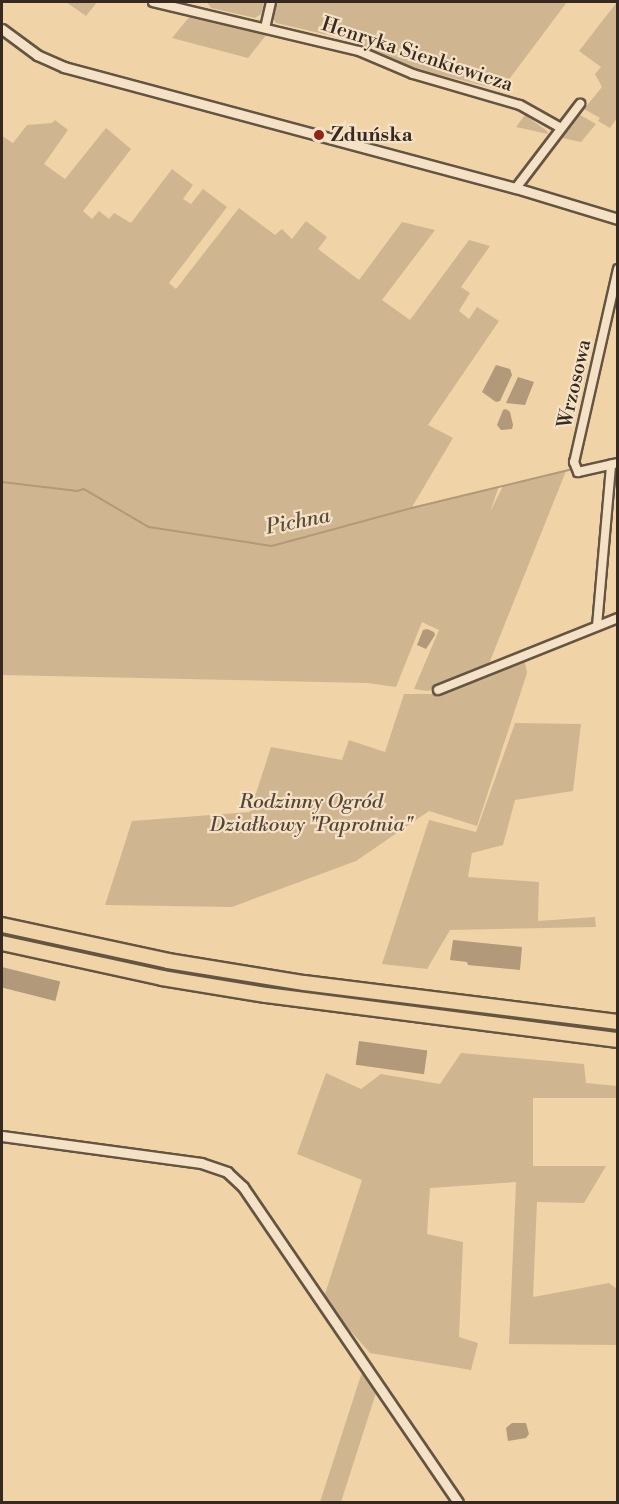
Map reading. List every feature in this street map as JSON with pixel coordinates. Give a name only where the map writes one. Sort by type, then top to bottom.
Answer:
[{"type":"highway","points":[[2,925],[136,955],[304,983],[618,1022]]},
{"type":"highway","points":[[2,943],[152,976],[266,995],[618,1040]]},
{"type":"street","name":"Henryka Sienkiewicza","points":[[153,2],[359,51],[401,70],[520,105],[561,128]]},
{"type":"street","points":[[198,12],[201,2]]},
{"type":"street","points":[[265,28],[272,2]]},
{"type":"street","points":[[2,29],[37,55],[64,67],[516,188],[618,219]]},
{"type":"street","points":[[516,188],[580,104]]},
{"type":"street","name":"Wrzosowa","points":[[597,626],[614,464],[579,472],[574,462],[618,269]]},
{"type":"street","points":[[438,690],[618,618]]},
{"type":"street","points":[[2,1136],[201,1163],[227,1172],[245,1190],[458,1503]]},
{"type":"green space","points":[[66,2],[97,2],[86,16]]},
{"type":"green space","points":[[207,2],[264,2],[261,14],[255,18],[211,8]]},
{"type":"green space","points":[[276,2],[567,2],[501,90],[412,68],[350,40],[276,23],[272,17]]},
{"type":"green space","points":[[617,2],[617,118],[610,128],[598,121],[600,118],[584,109],[602,87],[595,74],[601,67],[579,51]]},
{"type":"green space","points":[[190,16],[267,34],[248,58],[172,38]]},
{"type":"green space","points":[[525,115],[547,131],[548,134],[516,127]]},
{"type":"green space","points":[[580,115],[596,124],[581,142],[562,138]]},
{"type":"green space","points":[[55,120],[68,130],[44,164],[65,179],[106,128],[131,149],[83,211],[92,219],[99,211],[109,219],[114,213],[131,223],[172,169],[193,185],[183,199],[191,204],[203,189],[227,207],[169,283],[176,289],[239,208],[275,235],[282,229],[292,239],[306,221],[327,237],[318,249],[359,280],[402,222],[435,230],[382,300],[410,320],[469,240],[490,246],[461,287],[470,293],[459,311],[469,319],[477,307],[499,321],[428,425],[453,438],[412,507],[499,486],[490,512],[503,486],[566,471],[488,666],[428,691],[414,689],[439,630],[422,622],[396,687],[367,683],[2,675],[2,136],[13,143],[27,125],[52,123]]},
{"type":"green space","name":"Rodzinny Ogród Działkowy \"Paprotnia\"","points":[[525,662],[527,673],[477,826],[429,811],[356,861],[232,907],[105,905],[132,821],[250,812],[271,747],[342,760],[349,740],[385,752],[404,694],[441,694]]},
{"type":"green space","points":[[515,723],[581,724],[573,791],[515,800],[503,845],[472,853],[468,877],[539,882],[538,921],[595,917],[596,927],[450,930],[427,969],[382,964],[429,820],[476,832]]},
{"type":"green space","points":[[461,1053],[584,1064],[586,1083],[617,1086],[617,1098],[533,1098],[533,1166],[606,1166],[584,1203],[537,1202],[533,1297],[609,1283],[617,1289],[617,1345],[509,1344],[516,1182],[430,1188],[427,1234],[463,1242],[459,1337],[478,1343],[471,1370],[370,1353],[323,1300],[362,1180],[297,1154],[326,1073],[361,1089],[381,1074],[440,1084]]},
{"type":"green space","points":[[362,1372],[376,1393],[341,1502],[320,1502]]},
{"type":"shaded area","points":[[496,365],[510,369],[512,375],[500,401],[496,402],[482,392]]},
{"type":"shaded area","points":[[518,377],[534,382],[525,405],[506,403]]},
{"type":"shaded area","points":[[503,410],[510,412],[513,425],[512,429],[501,430],[497,425]]},
{"type":"shaded area","points":[[427,629],[435,635],[426,649],[417,645],[423,630]]},
{"type":"shaded area","points":[[453,940],[522,947],[520,970],[468,965],[467,962],[450,960]]},
{"type":"shaded area","points":[[2,967],[60,982],[55,1001],[2,988]]},
{"type":"shaded area","points":[[359,1041],[427,1051],[424,1074],[356,1065]]},
{"type":"shaded area","points":[[512,1423],[526,1423],[529,1434],[526,1438],[508,1441],[506,1428]]},
{"type":"waterway","name":"Pichna","points":[[2,482],[77,491],[84,489],[149,527],[272,546],[412,508],[569,470]]},
{"type":"place","name":"Zduńska","points":[[319,135]]}]
